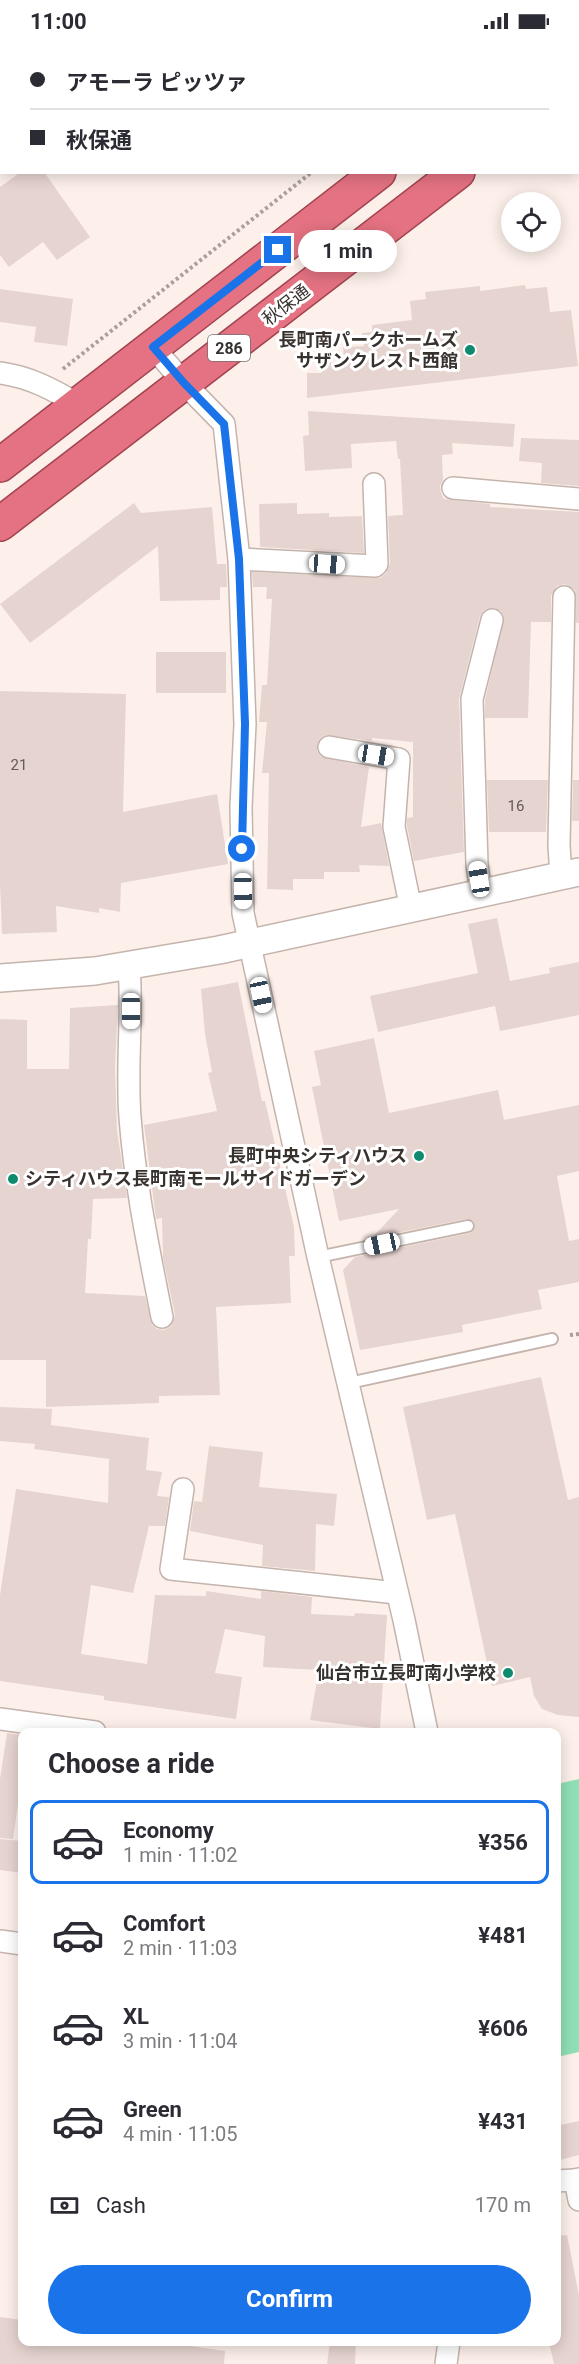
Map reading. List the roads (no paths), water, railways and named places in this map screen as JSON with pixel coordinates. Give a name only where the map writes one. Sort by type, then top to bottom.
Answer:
[{"type":"highway","name":"286","points":[[0,465],[376,174]]},
{"type":"highway","name":"秋保通","points":[[0,524],[455,174]]},
{"type":"street","points":[[153,347],[224,424],[239,559],[245,724],[242,807],[243,913],[318,1257],[349,1383],[426,1728]]},
{"type":"street","points":[[0,373],[43,384],[79,405]]},
{"type":"street","points":[[239,559],[375,566],[377,564],[374,484]]},
{"type":"street","points":[[453,488],[579,499]]},
{"type":"street","points":[[0,978],[129,966],[249,944],[570,874],[559,845],[564,597]]},
{"type":"street","points":[[481,894],[477,864],[472,699],[492,620]]},
{"type":"street","points":[[329,747],[399,759],[394,827],[411,909]]},
{"type":"street","points":[[129,966],[131,990],[130,1116],[143,1219],[162,1317]]},
{"type":"street","points":[[183,1489],[171,1569],[397,1593]]},
{"type":"street","points":[[0,1719],[65,1728]]},
{"type":"street","points":[[0,1941],[18,1943]]},
{"type":"street","points":[[446,2364],[448,2346]]},
{"type":"lane","points":[[318,1257],[468,1226]]},
{"type":"lane","points":[[349,1383],[552,1339]]},
{"type":"place","name":"長町南パークホームズ サザンクレスト西館","points":[[470,350]]},
{"type":"place","name":"長町中央シティハウス","points":[[419,1156]]},
{"type":"place","name":"シティハウス長町南モールサイドガーデン","points":[[13,1179]]},
{"type":"place","name":"仙台市立長町南小学校","points":[[508,1673]]}]
